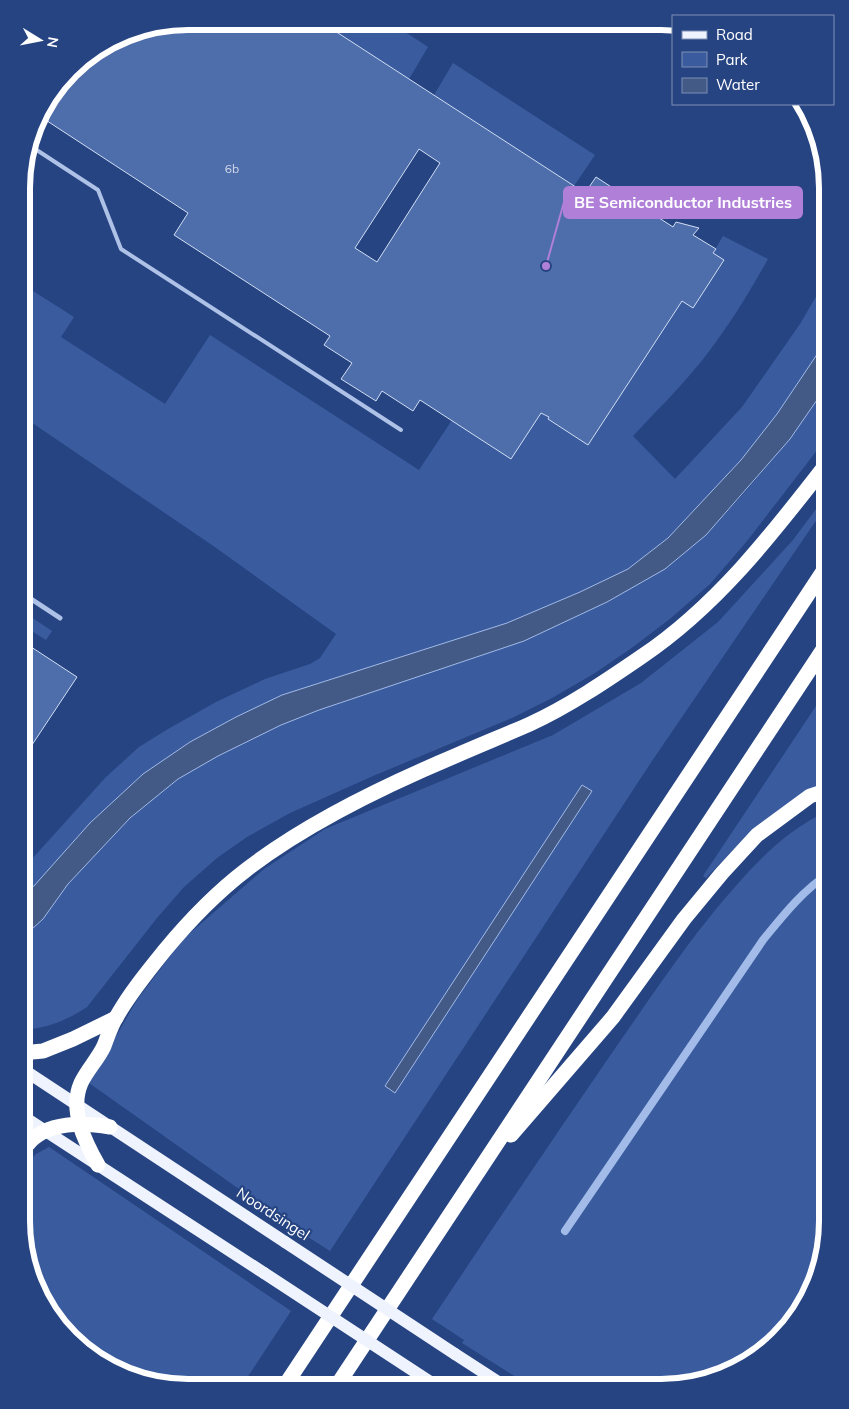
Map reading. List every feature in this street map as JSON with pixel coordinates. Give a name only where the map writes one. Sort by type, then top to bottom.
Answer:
[{"type":"highway","points":[[98,1165],[85,1141],[80,1124],[78,1092],[102,1051],[116,1018],[153,965],[212,899],[245,870],[321,822],[386,787],[531,724],[572,702],[644,656],[683,626],[770,537],[819,474]]},
{"type":"highway","points":[[289,1379],[819,578]]},
{"type":"highway","points":[[341,1379],[819,656]]},
{"type":"highway","points":[[471,1182],[613,1017],[684,919],[756,835],[810,796],[819,793]]},
{"type":"highway","points":[[30,1052],[43,1050],[73,1039],[116,1018]]},
{"type":"highway","points":[[30,1143],[46,1131],[63,1126],[80,1124],[110,1127]]},
{"type":"main road","name":"Noordsingel","points":[[30,1073],[494,1379]]},
{"type":"main road","points":[[30,1120],[425,1379]]},
{"type":"street","points":[[30,598],[60,618]]},
{"type":"lane","points":[[35,149],[98,190],[121,249],[401,430]]},
{"type":"green space","points":[[333,30],[402,30],[428,47],[409,79]]},
{"type":"green space","points":[[453,63],[595,155],[574,186],[434,95]]},
{"type":"green space","points":[[723,236],[768,259],[741,306],[710,350],[633,436],[675,479],[742,407],[800,324],[819,291],[819,351],[777,414],[741,460],[668,538],[628,569],[580,592],[507,623],[282,695],[190,742],[143,774],[90,823],[34,886],[30,887],[30,861],[106,777],[139,747],[216,702],[265,679],[310,664],[320,658],[336,634],[212,545],[30,421],[30,289],[74,317],[61,337],[165,404],[210,335],[419,470],[452,420],[541,413],[588,445],[682,301],[693,307],[724,261],[713,253]]},
{"type":"green space","points":[[819,397],[819,448],[747,541],[710,584],[671,618],[595,673],[552,698],[512,718],[290,813],[247,837],[217,858],[184,887],[157,918],[87,1007],[56,1023],[30,1029],[30,929],[43,919],[68,884],[130,818],[178,779],[218,756],[281,725],[319,710],[524,641],[607,602],[665,569],[706,535],[790,439]]},
{"type":"green space","points":[[819,505],[819,516],[652,761],[330,1251],[294,1228],[89,1083],[137,1000],[183,939],[264,869],[325,829],[553,735],[641,683],[718,622],[793,540]]},
{"type":"green space","points":[[30,616],[52,631],[46,640],[30,630]]},
{"type":"green space","points":[[819,702],[819,785],[809,790],[752,830],[706,878],[703,876]]},
{"type":"green space","points":[[819,816],[819,1232],[811,1272],[803,1291],[792,1309],[773,1333],[740,1358],[712,1371],[682,1378],[661,1379],[519,1379],[462,1343],[464,1340],[432,1319],[616,1047],[703,925],[766,854],[789,834]]},
{"type":"green space","points":[[49,1147],[291,1311],[246,1379],[167,1378],[147,1374],[109,1358],[76,1333],[51,1300],[35,1262],[31,1242],[30,1160],[36,1154]]},
{"type":"water","points":[[819,351],[819,397],[790,439],[706,535],[665,569],[607,602],[524,641],[319,710],[281,725],[218,756],[178,779],[130,818],[68,884],[43,919],[30,929],[30,887],[34,886],[90,823],[143,774],[190,742],[282,695],[507,623],[628,569],[668,538],[741,460],[777,414]]},
{"type":"water","points":[[582,785],[592,791],[395,1093],[385,1086]]},
{"type":"building","points":[[188,30],[333,30],[585,193],[596,177],[673,227],[676,222],[699,228],[693,235],[716,249],[713,253],[724,260],[693,308],[682,301],[588,445],[541,413],[511,459],[420,400],[413,411],[382,391],[376,401],[341,379],[352,363],[324,345],[330,336],[174,235],[188,213],[46,120],[69,84],[84,69],[109,51],[137,38],[157,33]],"holes":[[[419,149],[440,163],[377,262],[355,248]]]},
{"type":"building","points":[[30,646],[77,677],[30,748]]},
{"type":"waterway","points":[[565,1231],[763,940],[785,914],[819,880]]},
{"type":"place","name":"BE Semiconductor Industries","points":[[546,266]]}]
